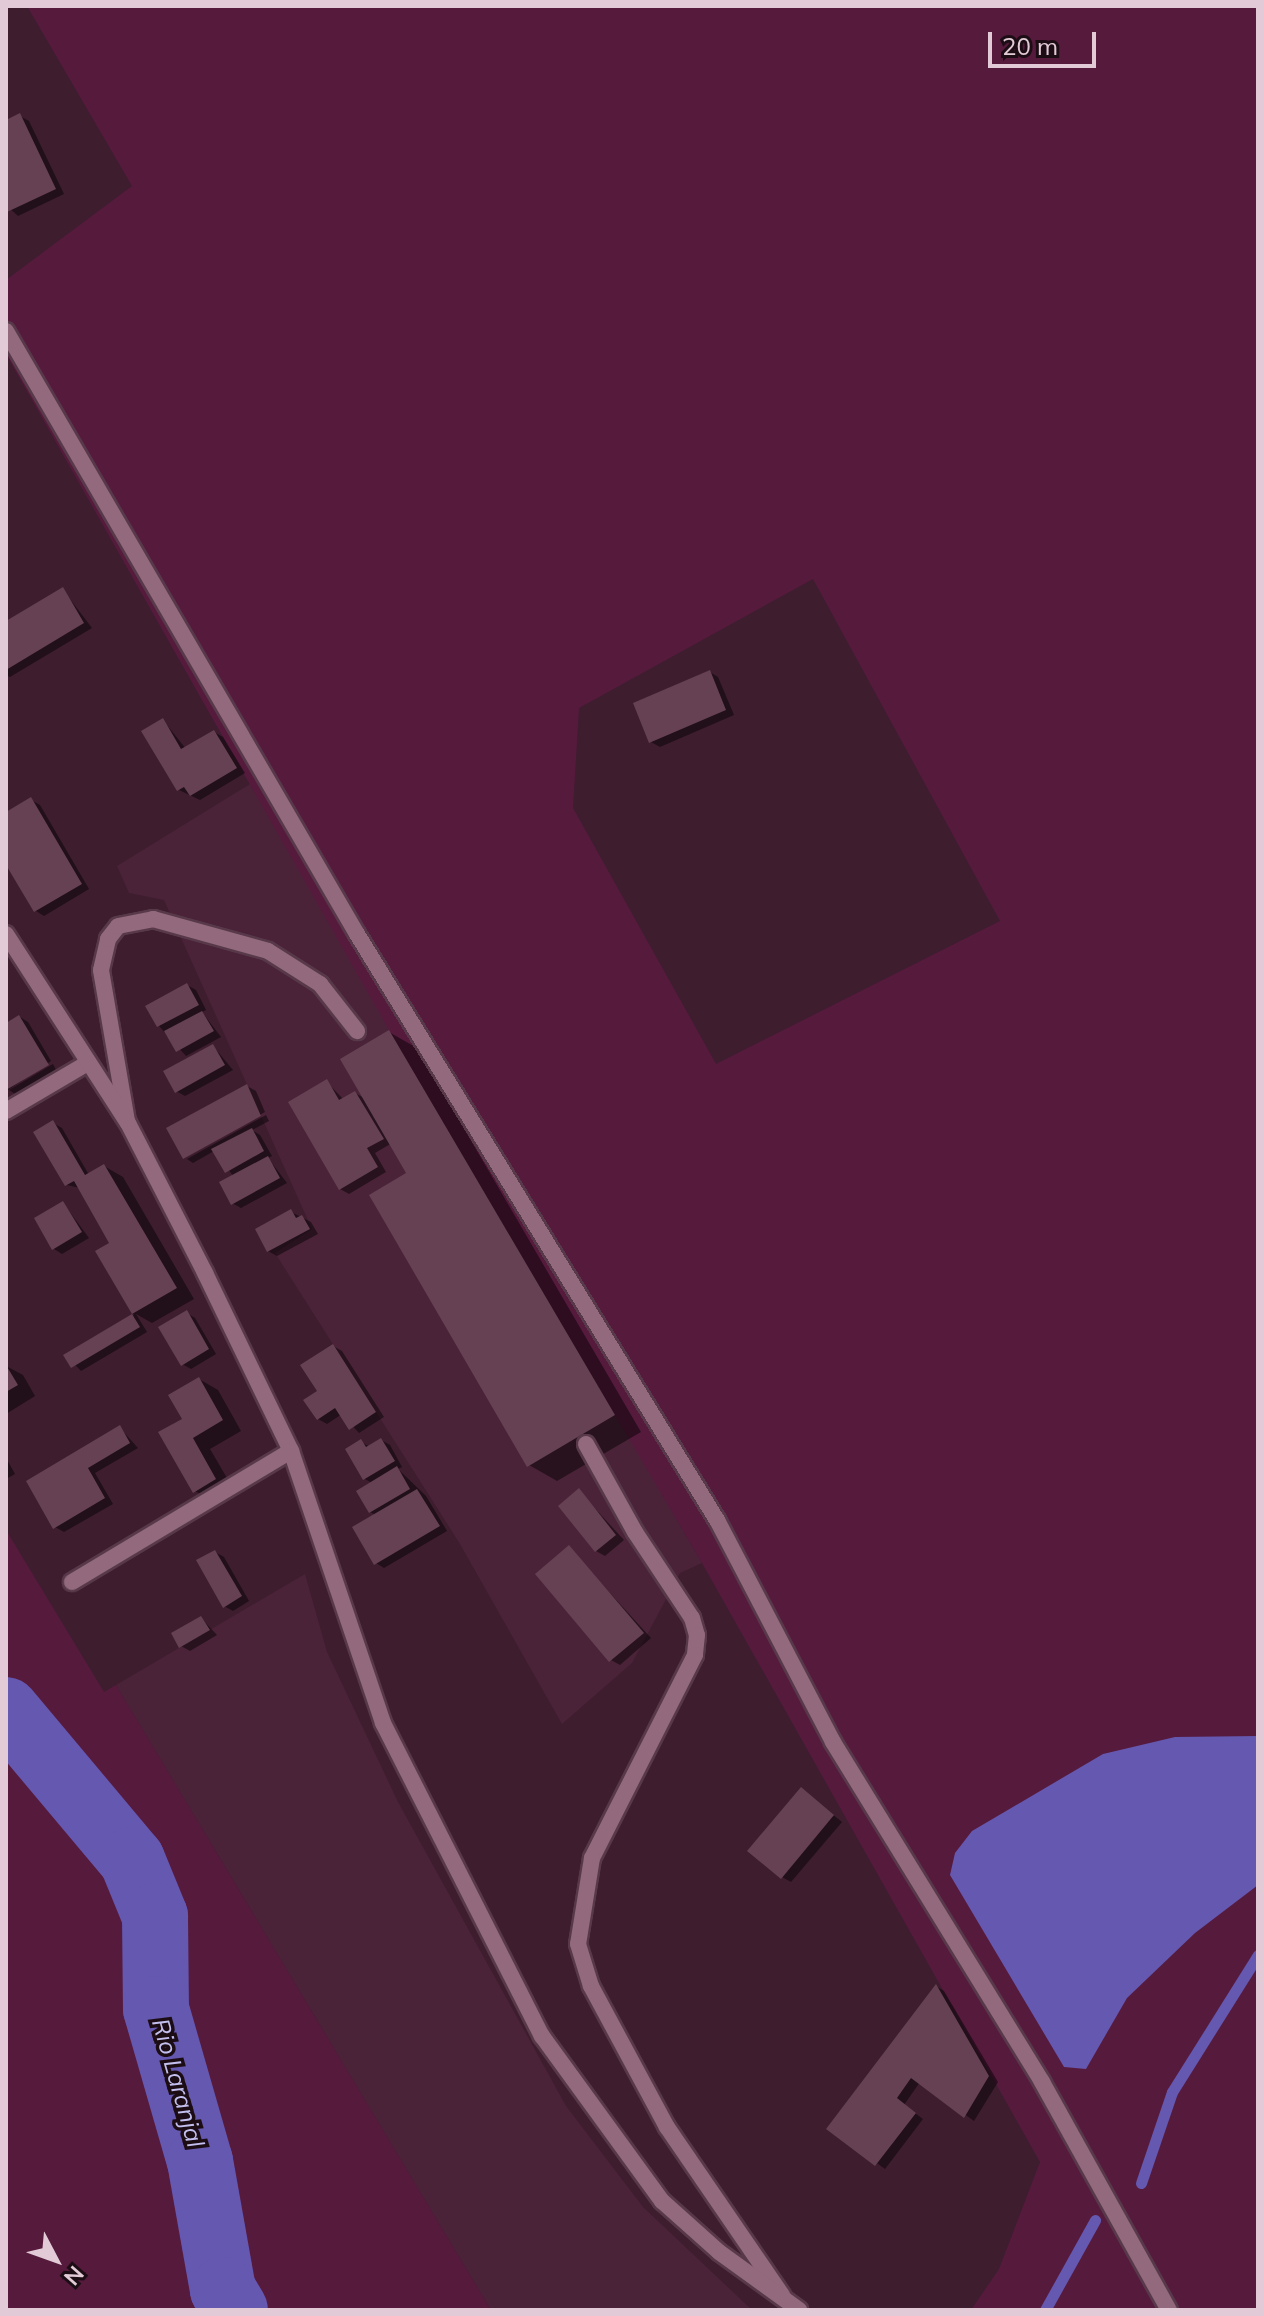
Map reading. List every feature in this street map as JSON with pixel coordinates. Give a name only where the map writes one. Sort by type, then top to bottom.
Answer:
[{"type":"street","points":[[6,331],[357,934],[717,1520],[833,1742],[1042,2082],[1169,2310]]},
{"type":"street","points":[[128,1123],[101,970],[108,939],[118,926],[153,919],[268,951],[320,984],[357,1031]]},
{"type":"street","points":[[6,934],[86,1064],[128,1123],[291,1451],[383,1723],[542,2036],[662,2201],[719,2252],[799,2310]]},
{"type":"street","points":[[6,1111],[86,1064]]},
{"type":"street","points":[[586,1444],[635,1532],[692,1618],[697,1635],[695,1655],[592,1858],[578,1944],[591,1986],[624,2054],[718,2206],[782,2295]]},
{"type":"street","points":[[72,1582],[291,1451]]},
{"type":"shaded area","points":[[27,6],[1258,6],[1258,2310],[971,2310],[999,2269],[1040,2162],[702,1563],[389,1030],[6,354],[6,280],[132,186]],"holes":[[[813,579],[1000,921],[716,1064],[573,808],[579,708]]]},
{"type":"shaded area","points":[[250,784],[702,1563],[680,1573],[632,1663],[562,1724],[460,1544],[275,1253],[312,1229],[164,900],[129,893],[117,866]]},
{"type":"shaded area","points":[[6,1530],[104,1692],[116,1685],[491,2310],[6,2310]]},
{"type":"shaded area","points":[[305,1574],[327,1652],[398,1802],[566,2106],[643,2207],[752,2310],[491,2310],[116,1685]]},
{"type":"shaded area","points":[[1258,1736],[1258,1885],[1195,1933],[1127,1998],[1086,2069],[1064,2067],[950,1875],[955,1853],[972,1831],[1103,1754],[1175,1737]]},
{"type":"building","points":[[20,113],[56,189],[7,212],[6,120]]},
{"type":"building","points":[[63,587],[84,623],[6,670],[6,621]]},
{"type":"building","points":[[710,670],[726,710],[649,743],[633,703]]},
{"type":"building","points":[[163,718],[181,749],[214,730],[237,768],[190,796],[184,787],[177,791],[141,731]]},
{"type":"building","points":[[31,797],[82,884],[34,912],[6,865],[6,812]]},
{"type":"building","points":[[187,983],[199,1005],[157,1027],[145,1006]]},
{"type":"building","points":[[202,1011],[214,1031],[176,1052],[164,1031]]},
{"type":"building","points":[[19,1015],[49,1065],[6,1090],[6,1023]]},
{"type":"building","points":[[389,1030],[615,1415],[527,1467],[369,1195],[406,1173],[340,1059]]},
{"type":"building","points":[[213,1044],[225,1065],[175,1093],[163,1071]]},
{"type":"building","points":[[327,1079],[339,1100],[355,1091],[384,1139],[367,1148],[378,1167],[339,1190],[288,1102]]},
{"type":"building","points":[[247,1084],[261,1116],[183,1159],[166,1128]]},
{"type":"building","points":[[53,1120],[85,1175],[104,1164],[177,1288],[132,1314],[95,1251],[109,1243],[74,1181],[65,1186],[33,1132]]},
{"type":"building","points":[[252,1128],[264,1151],[225,1173],[211,1149]]},
{"type":"building","points":[[268,1156],[280,1178],[231,1205],[219,1182]]},
{"type":"building","points":[[63,1201],[82,1232],[52,1250],[34,1218]]},
{"type":"building","points":[[291,1209],[296,1218],[302,1215],[310,1229],[267,1252],[255,1229]]},
{"type":"building","points":[[187,1310],[209,1349],[181,1366],[158,1327]]},
{"type":"building","points":[[132,1314],[140,1327],[71,1368],[63,1355]]},
{"type":"building","points":[[333,1344],[376,1412],[349,1430],[335,1408],[317,1420],[303,1400],[317,1391],[300,1365]]},
{"type":"building","points":[[6,1365],[18,1385],[6,1392]]},
{"type":"building","points":[[199,1377],[223,1420],[193,1438],[216,1479],[193,1493],[158,1432],[182,1419],[168,1395]]},
{"type":"building","points":[[120,1425],[130,1443],[88,1468],[105,1498],[53,1529],[26,1481]]},
{"type":"building","points":[[381,1438],[395,1461],[363,1480],[345,1449],[361,1439],[366,1447]]},
{"type":"building","points":[[397,1466],[410,1489],[369,1513],[356,1491]]},
{"type":"building","points":[[579,1488],[616,1535],[595,1552],[558,1506]]},
{"type":"building","points":[[417,1489],[440,1526],[374,1565],[352,1527]]},
{"type":"building","points":[[569,1545],[644,1633],[609,1662],[535,1574]]},
{"type":"building","points":[[215,1550],[242,1596],[223,1608],[196,1560]]},
{"type":"building","points":[[201,1616],[210,1630],[179,1648],[171,1633]]},
{"type":"building","points":[[801,1787],[834,1815],[781,1879],[747,1851]]},
{"type":"building","points":[[936,1984],[989,2076],[964,2118],[911,2078],[897,2098],[916,2113],[875,2166],[826,2129]]},
{"type":"waterway","name":"Rio Laranjal","points":[[6,1710],[132,1860],[155,1916],[156,2009],[200,2161],[223,2290],[235,2310]]},
{"type":"waterway","points":[[1141,2183],[1172,2092],[1258,1955]]},
{"type":"waterway","points":[[1045,2310],[1095,2220]]}]
